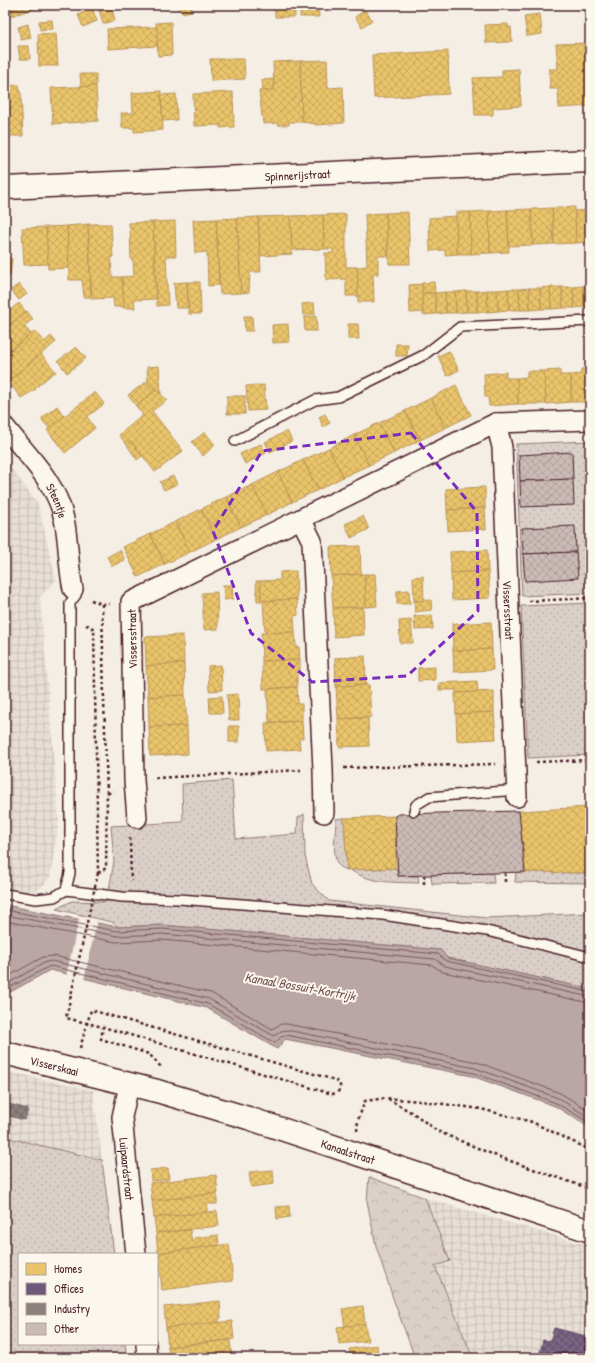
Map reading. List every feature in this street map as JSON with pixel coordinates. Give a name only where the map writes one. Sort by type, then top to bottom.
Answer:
[{"type":"street","name":"Spinnerijstraat","points":[[5,188],[590,161]]},
{"type":"street","name":"Vissersstraat","points":[[137,818],[134,780],[131,602],[496,423],[590,420]]},
{"type":"street","name":"Vissersstraat","points":[[496,423],[502,447],[517,794]]},
{"type":"street","name":"Steentje","points":[[5,427],[38,468],[51,487],[59,504],[64,519],[75,592]]},
{"type":"street","points":[[301,519],[312,541],[324,813]]},
{"type":"street","name":"Visserskaai","points":[[5,1053],[105,1078]]},
{"type":"street","name":"Kanaalstraat","points":[[105,1078],[158,1091],[248,1118],[590,1231]]},
{"type":"street","name":"Luipaardstraat","points":[[129,1085],[122,1117],[136,1253]]},
{"type":"street","points":[[146,1345],[148,1358]]},
{"type":"lane","points":[[235,441],[315,400],[338,398],[424,354],[460,327],[590,321]]},
{"type":"lane","points":[[66,890],[70,873],[70,603],[75,592]]},
{"type":"lane","points":[[414,811],[416,805],[429,797],[517,794]]},
{"type":"lane","points":[[5,894],[36,899],[54,897],[66,890],[131,898],[179,899],[383,915],[487,931],[590,956]]},
{"type":"path","points":[[75,592],[102,604],[131,602]]},
{"type":"path","points":[[509,602],[590,598]]},
{"type":"path","points":[[102,604],[108,794]]},
{"type":"path","points":[[73,1070],[91,1010],[335,1080],[340,1084],[340,1089],[337,1093],[332,1094],[104,1028],[66,1018],[98,873],[94,629],[88,624],[84,627]]},
{"type":"path","points":[[134,780],[323,769],[590,760]]},
{"type":"path","points":[[131,898],[129,824],[137,818]]},
{"type":"path","points":[[98,873],[106,868],[106,826]]},
{"type":"path","points":[[505,873],[506,882]]},
{"type":"path","points":[[424,875],[424,884]]},
{"type":"path","points":[[104,1028],[101,1039],[149,1054]]},
{"type":"path","points":[[356,1153],[358,1120],[365,1102],[386,1098],[481,1109],[532,1122],[590,1150]]},
{"type":"path","points":[[386,1098],[416,1115],[437,1131],[499,1157],[590,1189]]},
{"type":"highlighted area","points":[[411,433],[477,512],[478,611],[407,676],[312,682],[251,633],[213,531],[262,451]]},
{"type":"shaded area","points":[[5,460],[38,504],[56,580],[40,597],[59,821],[50,878],[37,891],[16,891],[5,889]]},
{"type":"shaded area","points":[[5,1071],[93,1090],[114,1253],[18,1253],[18,1345],[125,1345],[127,1358],[5,1358]]},
{"type":"shaded area","points":[[425,1198],[590,1246],[590,1358],[473,1358],[435,1266],[449,1261]]},
{"type":"green space","points":[[590,441],[590,593],[522,596],[516,444]]},
{"type":"green space","points":[[590,603],[590,755],[528,758],[521,606]]},
{"type":"green space","points":[[232,780],[236,839],[297,834],[298,818],[304,814],[305,856],[312,884],[329,901],[487,918],[590,913],[590,989],[447,958],[440,950],[162,925],[118,927],[112,922],[56,909],[72,901],[107,902],[114,861],[111,826],[183,822],[182,784]]},
{"type":"green space","points":[[344,818],[347,870],[337,863],[335,852],[336,819]]},
{"type":"green space","points":[[396,868],[398,876],[418,876],[419,883],[375,880],[359,875],[350,870]]},
{"type":"green space","points":[[516,872],[590,873],[590,883],[515,882]]},
{"type":"green space","points":[[493,873],[494,883],[432,884],[431,875]]},
{"type":"green space","points":[[5,1137],[102,1160],[114,1253],[18,1253],[18,1345],[125,1345],[127,1358],[5,1358]]},
{"type":"green space","points":[[369,1177],[425,1198],[450,1261],[435,1266],[473,1358],[415,1358],[376,1246],[367,1201]]},
{"type":"water","name":"Kanaal Bossuit-Kortrijk","points":[[5,905],[118,927],[162,925],[441,950],[447,958],[590,989],[590,1128],[555,1106],[472,1076],[285,1039],[277,1049],[207,1008],[50,970],[5,995]]},
{"type":"pier","points":[[79,918],[97,921],[84,980],[66,977]]},
{"type":"building: Homes","points":[[5,5],[11,5],[14,15],[5,18]]},
{"type":"building: Homes","points":[[11,5],[46,5],[14,15]]},
{"type":"building: Homes","points":[[111,5],[115,20],[103,24],[98,6]]},
{"type":"building: Homes","points":[[178,5],[192,5],[192,11],[182,13]]},
{"type":"building: Homes","points":[[272,5],[295,5],[295,17],[275,17],[275,10],[272,10]]},
{"type":"building: Homes","points":[[300,5],[318,5],[319,17],[300,17]]},
{"type":"building: Homes","points":[[92,8],[97,21],[83,27],[78,15]]},
{"type":"building: Homes","points":[[365,10],[372,20],[362,27],[355,17]]},
{"type":"building: Homes","points":[[540,14],[542,34],[527,36],[524,16]]},
{"type":"building: Homes","points":[[52,20],[53,29],[40,30],[39,21]]},
{"type":"building: Homes","points":[[171,22],[172,55],[158,56],[156,23]]},
{"type":"building: Homes","points":[[28,24],[31,38],[21,40],[18,27]]},
{"type":"building: Homes","points":[[508,24],[508,27],[511,27],[512,41],[486,43],[485,25]]},
{"type":"building: Homes","points":[[157,27],[157,46],[108,49],[107,29]]},
{"type":"building: Homes","points":[[56,33],[58,66],[39,66],[38,34]]},
{"type":"building: Homes","points":[[590,43],[590,106],[559,108],[558,89],[550,89],[549,69],[558,69],[556,44]]},
{"type":"building: Homes","points":[[18,46],[29,46],[30,59],[20,59]]},
{"type":"building: Homes","points":[[448,51],[449,94],[374,98],[372,55]]},
{"type":"building: Homes","points":[[210,59],[244,59],[245,79],[211,81]]},
{"type":"building: Homes","points":[[327,60],[328,88],[343,87],[344,123],[316,125],[302,122],[300,61]]},
{"type":"building: Homes","points":[[300,61],[302,122],[289,122],[289,125],[278,125],[278,123],[263,124],[259,91],[274,90],[273,62]]},
{"type":"building: Homes","points":[[519,69],[521,106],[493,108],[493,115],[475,115],[473,78],[502,77],[502,70]]},
{"type":"building: Homes","points":[[80,74],[96,74],[96,86],[81,87]]},
{"type":"building: Homes","points":[[274,79],[274,90],[263,91],[262,80]]},
{"type":"building: Homes","points":[[19,85],[21,93],[23,136],[5,136],[5,86]]},
{"type":"building: Homes","points":[[96,86],[98,121],[53,124],[51,88]]},
{"type":"building: Homes","points":[[161,91],[163,130],[134,132],[134,128],[122,128],[121,113],[133,113],[132,93]]},
{"type":"building: Homes","points":[[233,92],[234,127],[220,128],[220,125],[194,126],[193,94]]},
{"type":"building: Homes","points":[[176,94],[177,120],[163,121],[161,95]]},
{"type":"building: Homes","points":[[575,207],[576,243],[554,244],[552,208]]},
{"type":"building: Homes","points":[[552,208],[554,244],[533,245],[531,209]]},
{"type":"building: Homes","points":[[531,209],[533,245],[509,246],[507,210]]},
{"type":"building: Homes","points":[[507,210],[509,252],[490,253],[489,211]]},
{"type":"building: Homes","points":[[590,210],[590,242],[576,243],[575,211]]},
{"type":"building: Homes","points":[[489,211],[490,253],[471,254],[470,212]]},
{"type":"building: Homes","points":[[408,212],[410,264],[389,264],[386,213]]},
{"type":"building: Homes","points":[[456,212],[470,212],[471,254],[457,254]]},
{"type":"building: Homes","points":[[386,213],[388,256],[378,256],[378,274],[373,274],[374,302],[358,302],[357,267],[367,266],[365,214]]},
{"type":"building: Homes","points":[[346,214],[346,267],[357,267],[358,296],[346,296],[346,279],[326,280],[325,253],[333,253],[333,249],[324,249],[323,215]]},
{"type":"building: Homes","points":[[323,215],[324,249],[292,250],[290,216]]},
{"type":"building: Homes","points":[[290,216],[292,254],[260,256],[258,217]]},
{"type":"building: Homes","points":[[456,216],[457,254],[445,255],[445,250],[430,251],[429,218]]},
{"type":"building: Homes","points":[[258,217],[261,272],[250,272],[249,292],[241,293],[237,218]]},
{"type":"building: Homes","points":[[237,218],[241,293],[220,294],[216,219]]},
{"type":"building: Homes","points":[[216,219],[219,285],[208,286],[207,252],[195,253],[193,220]]},
{"type":"building: Homes","points":[[175,221],[176,256],[166,256],[168,305],[157,306],[153,222]]},
{"type":"building: Homes","points":[[153,222],[156,299],[134,300],[135,308],[124,308],[122,277],[134,276],[133,260],[131,260],[129,223]]},
{"type":"building: Homes","points":[[88,224],[91,297],[84,297],[82,280],[69,280],[67,226]]},
{"type":"building: Homes","points":[[88,224],[111,224],[113,258],[111,258],[112,277],[122,277],[124,307],[114,307],[113,298],[92,299]]},
{"type":"building: Homes","points":[[67,226],[69,268],[48,269],[46,227]]},
{"type":"building: Homes","points":[[46,227],[48,264],[24,265],[22,228]]},
{"type":"building: Homes","points":[[5,258],[12,259],[10,276],[5,275]]},
{"type":"building: Homes","points":[[187,282],[188,308],[176,308],[174,283]]},
{"type":"building: Homes","points":[[187,282],[200,282],[201,314],[189,314]]},
{"type":"building: Homes","points":[[434,282],[435,293],[422,293],[422,283]]},
{"type":"building: Homes","points":[[19,284],[27,294],[19,300],[11,290]]},
{"type":"building: Homes","points":[[422,284],[423,312],[410,313],[409,285]]},
{"type":"building: Homes","points":[[583,286],[590,286],[590,307],[584,307]]},
{"type":"building: Homes","points":[[583,286],[584,307],[574,308],[573,287]]},
{"type":"building: Homes","points":[[550,287],[562,287],[563,308],[551,309]]},
{"type":"building: Homes","points":[[550,287],[551,309],[541,309],[540,288]]},
{"type":"building: Homes","points":[[562,287],[573,287],[574,308],[563,308]]},
{"type":"building: Homes","points":[[529,288],[540,288],[541,309],[530,310]]},
{"type":"building: Homes","points":[[529,288],[530,310],[520,310],[519,289]]},
{"type":"building: Homes","points":[[508,289],[519,289],[520,310],[509,310]]},
{"type":"building: Homes","points":[[508,289],[509,310],[498,311],[497,290]]},
{"type":"building: Homes","points":[[487,290],[497,290],[498,311],[488,312]]},
{"type":"building: Homes","points":[[487,290],[488,312],[477,312],[477,291]]},
{"type":"building: Homes","points":[[466,291],[477,291],[477,312],[467,312]]},
{"type":"building: Homes","points":[[466,291],[467,312],[456,313],[455,292]]},
{"type":"building: Homes","points":[[445,292],[455,292],[456,313],[446,313]]},
{"type":"building: Homes","points":[[445,292],[446,313],[436,314],[435,293]]},
{"type":"building: Homes","points":[[422,293],[435,293],[436,314],[423,315]]},
{"type":"building: Homes","points":[[19,303],[26,312],[5,328],[5,305],[9,311]]},
{"type":"building: Homes","points":[[314,303],[315,314],[303,315],[302,304]]},
{"type":"building: Homes","points":[[27,311],[33,319],[24,326],[31,334],[5,355],[5,328]]},
{"type":"building: Homes","points":[[244,316],[252,316],[253,331],[245,331]]},
{"type":"building: Homes","points":[[316,316],[317,331],[305,331],[304,317]]},
{"type":"building: Homes","points":[[288,324],[289,342],[273,343],[272,325]]},
{"type":"building: Homes","points":[[348,324],[358,324],[359,339],[348,339]]},
{"type":"building: Homes","points":[[35,331],[44,342],[51,336],[56,342],[8,381],[5,378],[5,355]]},
{"type":"building: Homes","points":[[396,344],[408,344],[407,356],[396,356]]},
{"type":"building: Homes","points":[[76,347],[86,358],[67,373],[58,361]]},
{"type":"building: Homes","points":[[449,351],[459,370],[447,376],[438,356]]},
{"type":"building: Homes","points":[[41,354],[56,372],[35,388],[36,389],[21,398],[8,381]]},
{"type":"building: Homes","points":[[159,366],[161,394],[148,384],[147,367]]},
{"type":"building: Homes","points":[[590,368],[590,402],[571,402],[571,375],[581,374],[581,369]]},
{"type":"building: Homes","points":[[560,370],[560,375],[571,375],[571,402],[546,404],[544,371]]},
{"type":"building: Homes","points":[[527,371],[544,371],[546,404],[518,404],[517,378],[527,377]]},
{"type":"building: Homes","points":[[506,372],[506,378],[517,378],[518,404],[489,406],[488,397],[485,397],[484,374]]},
{"type":"building: Homes","points":[[146,382],[156,390],[136,406],[128,395]]},
{"type":"building: Homes","points":[[264,385],[266,410],[248,411],[246,386]]},
{"type":"building: Homes","points":[[456,385],[471,415],[445,428],[431,398]]},
{"type":"building: Homes","points":[[156,390],[167,400],[152,411],[183,451],[155,472],[131,441],[127,445],[119,435],[143,415],[136,406]]},
{"type":"building: Homes","points":[[95,392],[104,404],[87,417],[95,428],[65,453],[47,430]]},
{"type":"building: Homes","points":[[227,396],[245,396],[245,414],[227,414]]},
{"type":"building: Homes","points":[[431,398],[445,428],[420,440],[405,411]]},
{"type":"building: Homes","points":[[57,406],[64,416],[49,428],[41,419]]},
{"type":"building: Homes","points":[[405,411],[420,440],[394,453],[379,423]]},
{"type":"building: Homes","points":[[325,414],[330,423],[323,427],[319,417]]},
{"type":"building: Homes","points":[[379,423],[394,453],[369,465],[354,435]]},
{"type":"building: Homes","points":[[287,431],[292,441],[270,452],[265,442]]},
{"type":"building: Homes","points":[[205,432],[215,445],[203,456],[192,442]]},
{"type":"building: Homes","points":[[354,435],[369,465],[343,477],[329,448]]},
{"type":"building: Homes","points":[[131,441],[142,456],[137,460],[127,445]]},
{"type":"building: Homes","points":[[261,444],[266,453],[245,464],[240,454]]},
{"type":"building: Homes","points":[[329,448],[343,477],[318,490],[303,460]]},
{"type":"building: Homes","points":[[303,460],[318,490],[292,502],[278,472]]},
{"type":"building: Homes","points":[[278,472],[292,502],[267,515],[252,485]]},
{"type":"building: Homes","points":[[173,476],[177,484],[164,490],[160,482]]},
{"type":"building: Homes","points":[[252,485],[267,515],[241,527],[226,497]]},
{"type":"building: Homes","points":[[485,487],[485,508],[447,510],[446,489]]},
{"type":"building: Homes","points":[[226,497],[241,527],[216,539],[201,509]]},
{"type":"building: Homes","points":[[485,508],[486,529],[448,531],[447,510]]},
{"type":"building: Homes","points":[[201,509],[216,539],[190,552],[175,522]]},
{"type":"building: Homes","points":[[363,516],[369,529],[351,538],[345,524]]},
{"type":"building: Homes","points":[[175,522],[190,552],[165,564],[150,534]]},
{"type":"building: Homes","points":[[150,534],[165,564],[138,577],[123,547]]},
{"type":"building: Homes","points":[[360,546],[361,574],[331,576],[330,547]]},
{"type":"building: Homes","points":[[120,550],[125,560],[112,566],[107,557]]},
{"type":"building: Homes","points":[[487,550],[488,571],[451,573],[450,552]]},
{"type":"building: Homes","points":[[296,571],[297,599],[261,601],[260,581],[280,580],[280,572]]},
{"type":"building: Homes","points":[[488,571],[490,598],[452,600],[451,573]]},
{"type":"building: Homes","points":[[365,574],[366,607],[333,608],[331,576]]},
{"type":"building: Homes","points":[[365,574],[375,574],[377,606],[366,607]]},
{"type":"building: Homes","points":[[423,576],[424,601],[414,601],[413,577]]},
{"type":"building: Homes","points":[[256,581],[260,581],[261,601],[257,601]]},
{"type":"building: Homes","points":[[223,585],[232,585],[233,599],[224,600]]},
{"type":"building: Homes","points":[[409,590],[410,604],[397,604],[397,591]]},
{"type":"building: Homes","points":[[217,592],[218,629],[204,630],[202,593]]},
{"type":"building: Homes","points":[[297,599],[298,615],[294,616],[295,632],[265,633],[263,601]]},
{"type":"building: Homes","points":[[431,600],[432,610],[415,612],[414,601]]},
{"type":"building: Homes","points":[[363,607],[364,635],[334,637],[333,608]]},
{"type":"building: Homes","points":[[432,615],[433,629],[415,630],[414,616]]},
{"type":"building: Homes","points":[[411,620],[413,643],[400,643],[399,621]]},
{"type":"building: Homes","points":[[491,622],[492,649],[453,651],[452,624]]},
{"type":"building: Homes","points":[[295,632],[296,647],[299,647],[300,660],[262,661],[261,633]]},
{"type":"building: Homes","points":[[183,635],[184,663],[146,666],[145,637]]},
{"type":"building: Homes","points":[[492,649],[493,670],[454,672],[453,651]]},
{"type":"building: Homes","points":[[365,656],[366,685],[336,686],[335,658]]},
{"type":"building: Homes","points":[[300,660],[300,672],[297,672],[297,687],[263,689],[262,661]]},
{"type":"building: Homes","points":[[184,663],[185,695],[148,697],[146,666]]},
{"type":"building: Homes","points":[[221,665],[222,690],[209,691],[208,666]]},
{"type":"building: Homes","points":[[435,667],[435,680],[418,681],[418,668]]},
{"type":"building: Homes","points":[[477,681],[478,692],[456,693],[456,690],[439,690],[439,683]]},
{"type":"building: Homes","points":[[369,685],[371,717],[338,719],[336,686]]},
{"type":"building: Homes","points":[[297,687],[298,704],[302,704],[302,721],[269,722],[267,689]]},
{"type":"building: Homes","points":[[494,691],[494,712],[456,714],[455,693]]},
{"type":"building: Homes","points":[[238,694],[239,720],[229,720],[227,695]]},
{"type":"building: Homes","points":[[185,695],[187,726],[149,727],[148,697]]},
{"type":"building: Homes","points":[[222,696],[223,713],[210,713],[209,697]]},
{"type":"building: Homes","points":[[494,712],[496,739],[457,741],[456,714]]},
{"type":"building: Homes","points":[[368,718],[369,746],[339,747],[338,719]]},
{"type":"building: Homes","points":[[302,721],[303,738],[299,738],[300,749],[266,751],[265,723]]},
{"type":"building: Homes","points":[[187,726],[188,754],[150,756],[149,727]]},
{"type":"building: Homes","points":[[229,726],[239,726],[239,742],[229,742]]},
{"type":"building: Homes","points":[[590,807],[590,873],[525,872],[519,811]]},
{"type":"building: Homes","points":[[395,816],[396,868],[347,870],[344,818]]},
{"type":"building: Homes","points":[[168,1168],[169,1179],[151,1181],[150,1170]]},
{"type":"building: Homes","points":[[273,1170],[274,1184],[251,1187],[249,1172]]},
{"type":"building: Homes","points":[[216,1175],[218,1193],[152,1201],[150,1183]]},
{"type":"building: Homes","points":[[217,1193],[217,1204],[207,1204],[207,1212],[154,1218],[152,1201]]},
{"type":"building: Homes","points":[[289,1206],[290,1217],[277,1219],[276,1207]]},
{"type":"building: Homes","points":[[217,1211],[219,1226],[156,1233],[154,1218]]},
{"type":"building: Homes","points":[[190,1230],[192,1242],[194,1241],[194,1238],[218,1235],[219,1245],[158,1253],[156,1233]]},
{"type":"building: Homes","points":[[229,1244],[233,1281],[162,1290],[158,1253]]},
{"type":"building: Homes","points":[[220,1301],[221,1318],[219,1319],[219,1323],[166,1328],[164,1307]]},
{"type":"building: Homes","points":[[363,1306],[365,1324],[345,1327],[342,1309]]},
{"type":"building: Homes","points":[[232,1321],[234,1339],[168,1347],[166,1328]]},
{"type":"building: Homes","points":[[365,1324],[368,1341],[339,1344],[337,1327]]},
{"type":"building: Homes","points":[[230,1340],[232,1357],[169,1358],[168,1347]]},
{"type":"building: Homes","points":[[377,1345],[378,1358],[350,1358],[349,1349]]},
{"type":"building: Offices","points":[[554,1328],[590,1337],[590,1358],[539,1358],[543,1340],[550,1341]]},
{"type":"building: Industry","points":[[5,1103],[28,1109],[25,1120],[5,1115]]},
{"type":"building: Other","points":[[572,452],[573,479],[520,481],[519,455]]},
{"type":"building: Other","points":[[573,479],[574,505],[521,507],[520,481]]},
{"type":"building: Other","points":[[575,526],[576,552],[523,554],[522,528]]},
{"type":"building: Other","points":[[576,552],[578,578],[525,581],[523,554]]},
{"type":"building: Other","points":[[519,811],[525,872],[398,876],[395,816],[398,814]]}]
